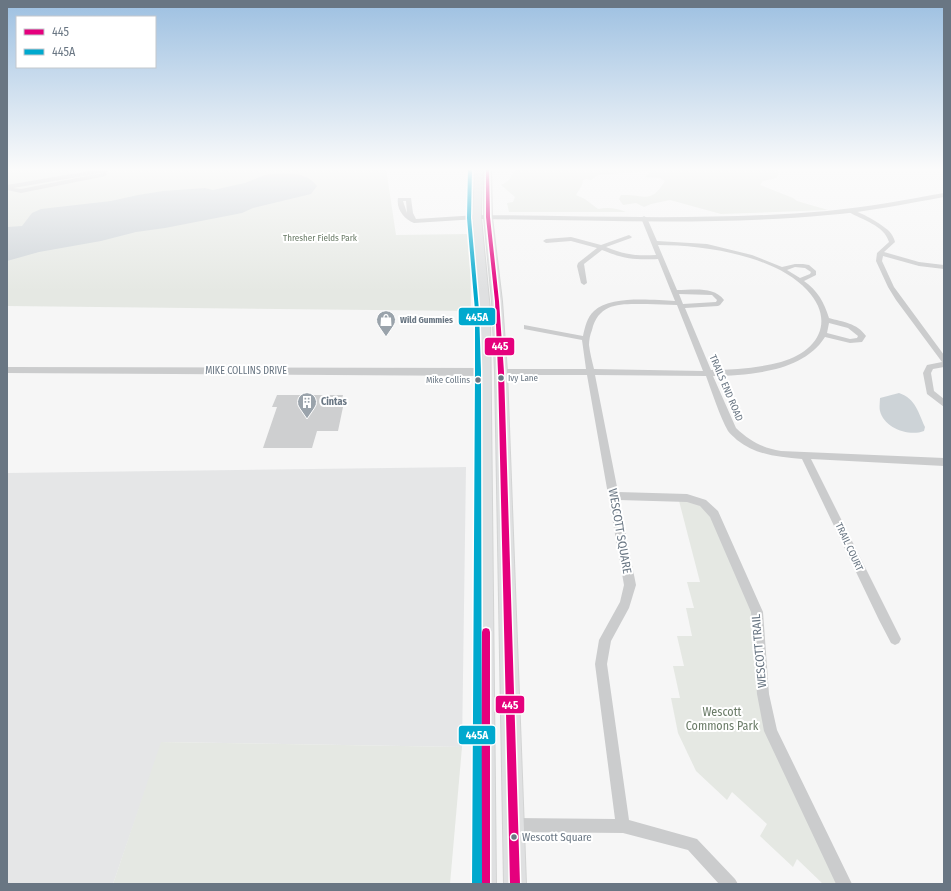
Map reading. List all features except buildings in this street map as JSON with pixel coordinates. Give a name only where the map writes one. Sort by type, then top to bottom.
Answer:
[{"type":"main road","points":[[477,210],[485,310],[490,327],[494,363],[496,368],[493,372],[504,485],[515,884]]},
{"type":"main road","points":[[485,884],[493,372],[497,301],[488,210]]},
{"type":"street","points":[[414,221],[477,217],[767,217],[861,210]]},
{"type":"street","points":[[851,211],[887,231],[892,238],[892,242],[880,253],[879,261],[899,300],[944,360]]},
{"type":"street","name":"TRAILS END ROAD","points":[[644,218],[732,430],[745,443],[763,451],[781,454],[944,462]]},
{"type":"street","points":[[584,283],[580,263],[616,240],[629,237]]},
{"type":"street","points":[[546,241],[571,239],[584,241],[622,256],[635,258],[661,257]]},
{"type":"street","points":[[493,372],[708,373],[754,371],[790,362],[814,346],[823,334],[826,326],[825,312],[818,298],[807,286],[782,269],[762,260],[726,249],[691,244],[654,243]]},
{"type":"street","points":[[880,253],[919,264],[944,267]]},
{"type":"street","points":[[782,269],[796,265],[802,265],[812,269],[814,272],[813,275],[799,280]]},
{"type":"street","name":"WESCOTT SQUARE","points":[[623,826],[601,664],[605,640],[625,604],[630,585],[584,342],[595,313],[609,305],[631,302],[712,306],[718,304],[721,300],[713,293],[674,292]]},
{"type":"street","points":[[823,334],[850,341],[859,340],[862,336],[859,331],[853,327],[826,320]]},
{"type":"street","points":[[527,327],[586,339]]},
{"type":"street","points":[[944,364],[930,367],[928,373],[930,392],[944,404]]},
{"type":"street","name":"MIKE COLLINS DRIVE","points":[[7,370],[493,372]]},
{"type":"street","name":"TRAIL COURT","points":[[804,454],[831,508],[858,568],[895,639]]},
{"type":"street","name":"WESCOTT TRAIL","points":[[614,496],[687,498],[703,503],[714,514],[757,612],[763,694],[771,730],[844,884]]},
{"type":"street","points":[[514,825],[623,826],[692,844],[730,884]]},
{"type":"shaded area","points":[[40,210],[250,210],[242,213],[136,232],[101,241],[39,252],[7,261],[7,227],[22,226],[32,213]]},
{"type":"shaded area","points":[[899,393],[913,402],[925,427],[924,431],[911,433],[898,430],[886,422],[882,417],[880,398]]},
{"type":"shaded area","points":[[466,467],[462,747],[162,742],[113,884],[7,884],[7,473]]},
{"type":"green space","name":"Thresher Fields Park","points":[[7,210],[392,210],[396,235],[470,234],[471,311],[7,306]]},
{"type":"green space","points":[[508,210],[618,210],[626,212],[509,212]]},
{"type":"green space","points":[[705,210],[828,210],[721,214]]},
{"type":"green space","name":"Wescott Commons Park","points":[[678,497],[687,498],[714,514],[757,612],[771,731],[844,884],[823,884],[797,859],[793,867],[760,836],[767,824],[732,792],[727,800],[696,771],[678,733],[671,698],[680,698],[673,666],[684,666],[677,636],[692,636],[686,608],[694,608],[687,582],[700,582]]},
{"type":"green space","points":[[161,742],[462,747],[450,884],[113,884]]},
{"type":"transit line","name":"445A","points":[[469,210],[477,310],[478,372],[477,884]]},
{"type":"transit line","name":"445","points":[[488,210],[497,301],[501,372],[515,884]]},
{"type":"transit line","name":"445","points":[[485,884],[486,632]]},
{"type":"place","name":"Wild Gummies","points":[[386,337]]},
{"type":"place","name":"Ivy Lane","points":[[501,378]]},
{"type":"place","name":"Mike Collins","points":[[478,380]]},
{"type":"place","name":"Cintas","points":[[307,419]]},
{"type":"place","name":"Wescott Square","points":[[514,837]]}]
